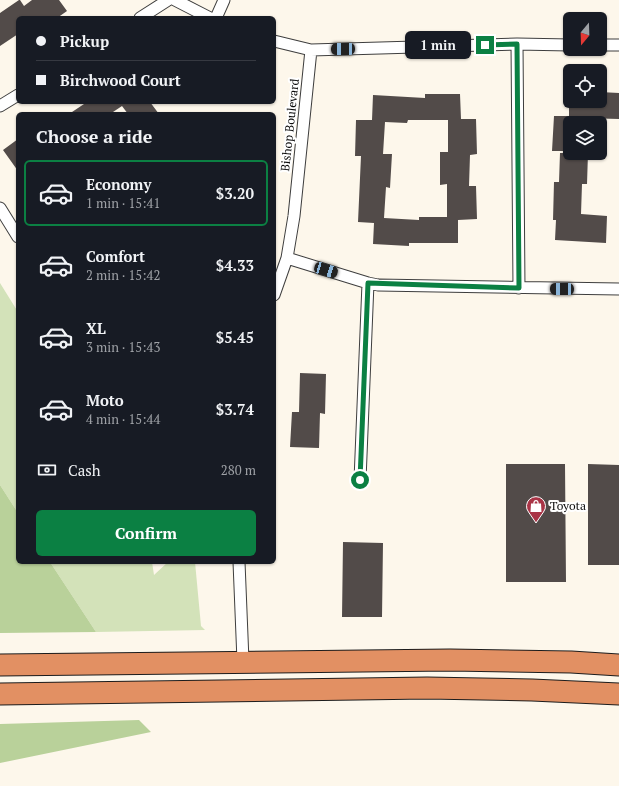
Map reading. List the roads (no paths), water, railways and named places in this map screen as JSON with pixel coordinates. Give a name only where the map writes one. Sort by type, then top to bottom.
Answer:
[{"type":"highway","points":[[0,665],[243,661],[450,660],[618,664]]},
{"type":"highway","points":[[0,694],[426,688],[532,690],[619,694]]},
{"type":"street","points":[[143,16],[168,0]]},
{"type":"street","points":[[175,0],[206,16]]},
{"type":"street","points":[[217,16],[224,0]]},
{"type":"street","points":[[276,41],[311,50],[517,44],[563,45]]},
{"type":"street","points":[[517,44],[519,288]]},
{"type":"street","points":[[607,45],[619,45]]},
{"type":"street","name":"Bishop Boulevard","points":[[276,289],[287,258],[294,216],[311,50]]},
{"type":"street","points":[[0,106],[16,96]]},
{"type":"street","points":[[0,208],[16,234]]},
{"type":"street","points":[[287,258],[368,283],[519,288],[619,289]]},
{"type":"street","points":[[360,480],[368,283]]},
{"type":"street","points":[[239,564],[243,661]]},
{"type":"place","name":"Toyota","points":[[536,523]]}]
